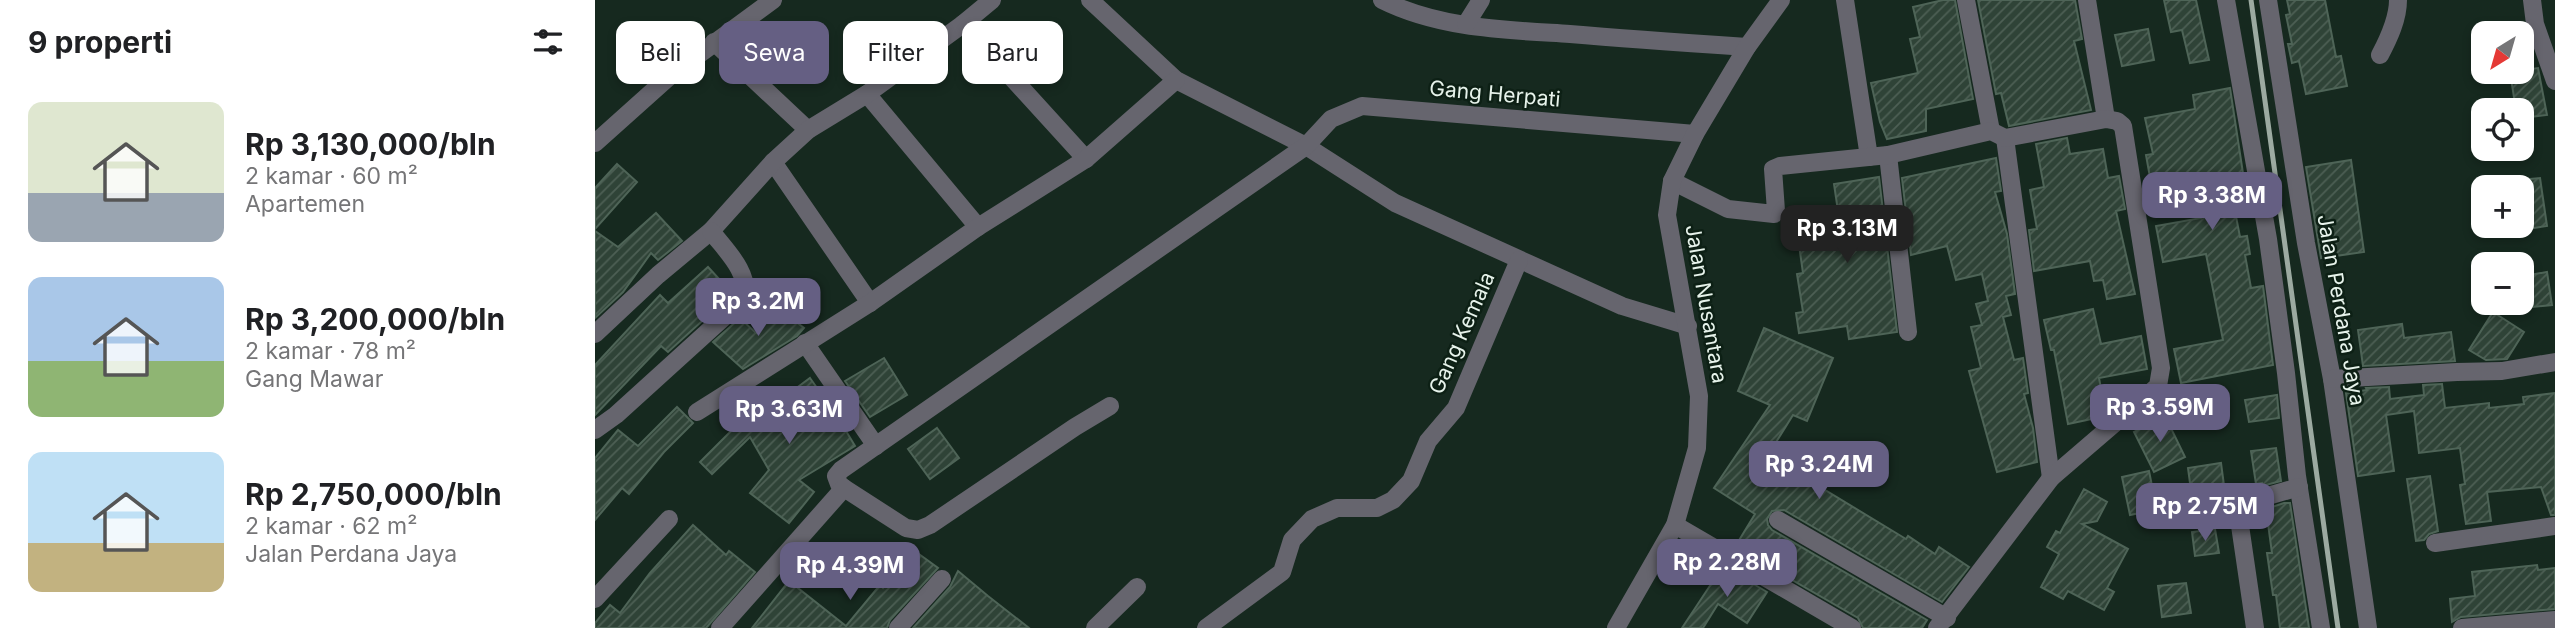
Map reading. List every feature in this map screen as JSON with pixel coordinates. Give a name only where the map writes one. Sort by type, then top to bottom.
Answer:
[{"type":"street","points":[[595,143],[671,75],[772,0]]},
{"type":"street","points":[[967,21],[992,0]]},
{"type":"street","points":[[1090,0],[1176,80],[1306,146],[1395,203],[1622,306],[1688,326]]},
{"type":"street","points":[[1383,0],[1407,12],[1443,23],[1747,47]]},
{"type":"street","points":[[1466,24],[1481,0]]},
{"type":"street","name":"Jalan Nusantara","points":[[1616,628],[1675,525],[1697,448],[1699,396],[1667,215],[1672,181],[1695,134],[1747,47],[1781,0]]},
{"type":"street","points":[[1845,0],[1869,157]]},
{"type":"street","points":[[1966,0],[1998,134],[2051,478]]},
{"type":"street","points":[[2087,0],[2106,120]]},
{"type":"street","points":[[2226,0],[2268,239],[2299,487],[2321,628]]},
{"type":"street","name":"Jalan Perdana Jaya","points":[[2267,0],[2306,243],[2332,379],[2368,628]]},
{"type":"street","points":[[2380,55],[2391,32],[2398,0]]},
{"type":"street","points":[[2532,0],[2535,24],[2555,81]]},
{"type":"street","points":[[595,334],[658,275],[711,231],[773,162],[808,130],[867,94],[962,25]]},
{"type":"street","points":[[714,42],[808,130]]},
{"type":"street","points":[[697,412],[870,303],[978,227],[1086,159],[1176,80]]},
{"type":"street","points":[[1018,84],[1086,159]]},
{"type":"street","points":[[867,94],[978,227]]},
{"type":"street","name":"Gang Herpati","points":[[844,488],[836,476],[841,470],[1306,146],[1331,119],[1362,106],[1695,134]]},
{"type":"street","points":[[1672,181],[1728,209],[1774,214],[1773,169],[1780,166],[1888,155],[1998,134],[2106,120],[2117,121],[2123,126],[2161,368],[2158,387],[2051,478],[1942,623],[1778,520]]},
{"type":"street","points":[[1888,155],[1908,332]]},
{"type":"street","points":[[773,162],[870,303]]},
{"type":"street","points":[[595,430],[616,415],[745,298],[747,284],[741,271],[711,231]]},
{"type":"street","name":"Gang Kemala","points":[[1206,628],[1282,572],[1292,540],[1312,519],[1337,509],[1377,508],[1393,500],[1411,481],[1428,441],[1456,408],[1519,260]]},
{"type":"street","points":[[805,343],[876,446]]},
{"type":"street","points":[[2332,379],[2502,372],[2555,362]]},
{"type":"street","points":[[720,628],[844,488],[907,528],[918,530],[930,525],[1110,406]]},
{"type":"street","points":[[2255,628],[2237,505],[2299,487]]},
{"type":"street","points":[[595,599],[669,519]]},
{"type":"street","points":[[1675,525],[1852,628]]},
{"type":"street","points":[[2435,543],[2555,526]]},
{"type":"street","points":[[898,628],[942,579]]},
{"type":"street","points":[[1095,628],[1136,587]]},
{"type":"street","points":[[2462,628],[2549,623]]},
{"type":"building","points":[[1955,0],[1973,99],[1926,109],[1926,131],[1887,139],[1871,83],[1918,73],[1910,39],[1920,37],[1913,7]]},
{"type":"building","points":[[1978,0],[2075,0],[2082,39],[2074,41],[2091,110],[2009,126],[2001,93],[1996,94]]},
{"type":"building","points":[[2164,0],[2196,0],[2209,60],[2190,63],[2182,30],[2171,32]]},
{"type":"building","points":[[2287,0],[2325,0],[2336,57],[2341,56],[2347,86],[2306,94],[2299,61],[2292,63],[2288,44],[2292,44],[2286,15],[2290,14]]},
{"type":"building","points":[[2148,29],[2154,60],[2122,66],[2115,35]]},
{"type":"building","points":[[2538,68],[2547,115],[2534,117],[2534,98],[2514,98],[2512,84],[2534,84],[2534,69]]},
{"type":"building","points":[[2230,88],[2246,193],[2232,196],[2240,237],[2247,236],[2250,254],[2245,255],[2251,288],[2263,286],[2273,365],[2181,383],[2174,349],[2223,340],[2206,254],[2163,262],[2156,226],[2201,218],[2199,208],[2205,207],[2198,174],[2151,183],[2146,155],[2153,154],[2145,118],[2195,109],[2193,95]]},
{"type":"building","points":[[2067,138],[2070,154],[2103,149],[2108,178],[2119,176],[2125,209],[2116,211],[2135,294],[2107,299],[2103,280],[2094,281],[2090,261],[2034,271],[2029,230],[2037,229],[2030,190],[2044,187],[2036,144]]},
{"type":"building","points":[[1996,158],[2001,191],[1995,192],[2007,234],[2015,294],[2006,296],[2011,315],[2003,317],[2014,360],[2023,358],[2028,393],[2024,394],[2033,428],[2037,462],[1997,472],[1969,371],[1981,368],[1971,327],[1982,325],[1976,304],[1988,301],[1982,274],[1956,280],[1947,246],[1911,255],[1902,178]]},
{"type":"building","points":[[2351,160],[2364,252],[2321,258],[2306,167]]},
{"type":"building","points":[[617,164],[637,182],[595,229],[595,188]]},
{"type":"building","points":[[1879,177],[1897,332],[1849,339],[1847,326],[1799,333],[1796,313],[1803,312],[1797,274],[1803,273],[1795,217],[1838,211],[1834,184]]},
{"type":"building","points":[[2540,178],[2547,226],[2534,228],[2534,179]]},
{"type":"building","points":[[656,213],[682,241],[658,260],[651,253],[623,292],[595,318],[595,231],[618,247]]},
{"type":"building","points":[[708,267],[731,292],[668,352],[661,346],[595,415],[595,365],[660,295],[668,303]]},
{"type":"building","points":[[2547,272],[2552,305],[2534,307],[2534,274]]},
{"type":"building","points":[[777,307],[804,328],[797,336],[743,369],[713,342],[740,318],[756,333]]},
{"type":"building","points":[[2093,309],[2101,344],[2141,336],[2147,369],[2099,378],[2106,416],[2068,424],[2054,350],[2051,350],[2044,320]]},
{"type":"building","points":[[2491,315],[2498,315],[2524,332],[2507,359],[2486,360],[2469,350]]},
{"type":"building","points":[[2402,324],[2404,338],[2451,332],[2455,361],[2363,366],[2358,330]]},
{"type":"building","points":[[1764,328],[1833,358],[1807,421],[1793,415],[1763,463],[1796,485],[1800,478],[1819,489],[1820,487],[1906,539],[1908,536],[1935,554],[1939,547],[1969,567],[1942,602],[1784,510],[1772,511],[1767,519],[1768,525],[1772,530],[1927,620],[1922,628],[1863,628],[1858,618],[1735,547],[1755,514],[1714,488],[1770,405],[1738,391]]},
{"type":"building","points":[[884,358],[907,395],[870,417],[845,381]]},
{"type":"building","points":[[810,378],[822,395],[826,393],[850,429],[846,431],[855,446],[799,480],[814,492],[789,523],[750,493],[769,470],[750,437],[712,474],[700,462],[739,423],[779,401]]},
{"type":"building","points":[[2442,384],[2445,408],[2489,403],[2489,408],[2524,404],[2523,397],[2555,393],[2555,515],[2551,515],[2541,487],[2487,492],[2491,521],[2466,524],[2460,485],[2465,484],[2460,448],[2419,453],[2414,411],[2386,415],[2394,471],[2358,476],[2346,393],[2367,390],[2366,388],[2389,387],[2390,399],[2424,395],[2423,385]]},
{"type":"building","points":[[2277,395],[2279,418],[2249,422],[2245,400]]},
{"type":"building","points":[[677,407],[693,423],[664,452],[629,494],[622,488],[595,520],[595,458],[618,430],[638,446]]},
{"type":"building","points":[[2165,416],[2185,457],[2154,472],[2134,432]]},
{"type":"building","points":[[937,428],[959,458],[930,479],[908,449]]},
{"type":"building","points":[[2276,448],[2281,481],[2262,486],[2262,483],[2256,484],[2251,451]]},
{"type":"building","points":[[2221,463],[2225,493],[2192,498],[2188,468]]},
{"type":"building","points":[[2149,471],[2155,501],[2149,511],[2130,515],[2122,477]]},
{"type":"building","points":[[2430,476],[2438,531],[2429,534],[2424,540],[2416,541],[2407,479]]},
{"type":"building","points":[[2084,489],[2107,502],[2097,521],[2082,524],[2128,549],[2107,588],[2114,592],[2104,610],[2068,591],[2063,599],[2041,587],[2059,554],[2047,547],[2056,531],[2060,533]]},
{"type":"building","points":[[2290,503],[2309,628],[2280,628],[2276,595],[2273,595],[2267,553],[2272,553],[2266,509]]},
{"type":"building","points":[[693,525],[726,555],[729,551],[755,572],[706,628],[595,628],[595,623],[610,605],[620,613],[650,573]]},
{"type":"building","points":[[2215,529],[2219,553],[2195,556],[2192,532]]},
{"type":"building","points":[[912,549],[938,568],[890,620],[887,628],[752,628],[789,581],[846,626],[880,585],[883,588]]},
{"type":"building","points":[[2537,565],[2538,570],[2555,568],[2555,609],[2461,617],[2452,622],[2450,599],[2475,596],[2472,572]]},
{"type":"building","points":[[1723,566],[1767,592],[1747,623],[1718,604],[1703,628],[1682,628]]},
{"type":"building","points":[[958,571],[1029,628],[913,628],[950,587]]},
{"type":"building","points":[[2186,583],[2191,613],[2162,617],[2158,586]]},
{"type":"railway","points":[[2251,0],[2338,628]]}]
